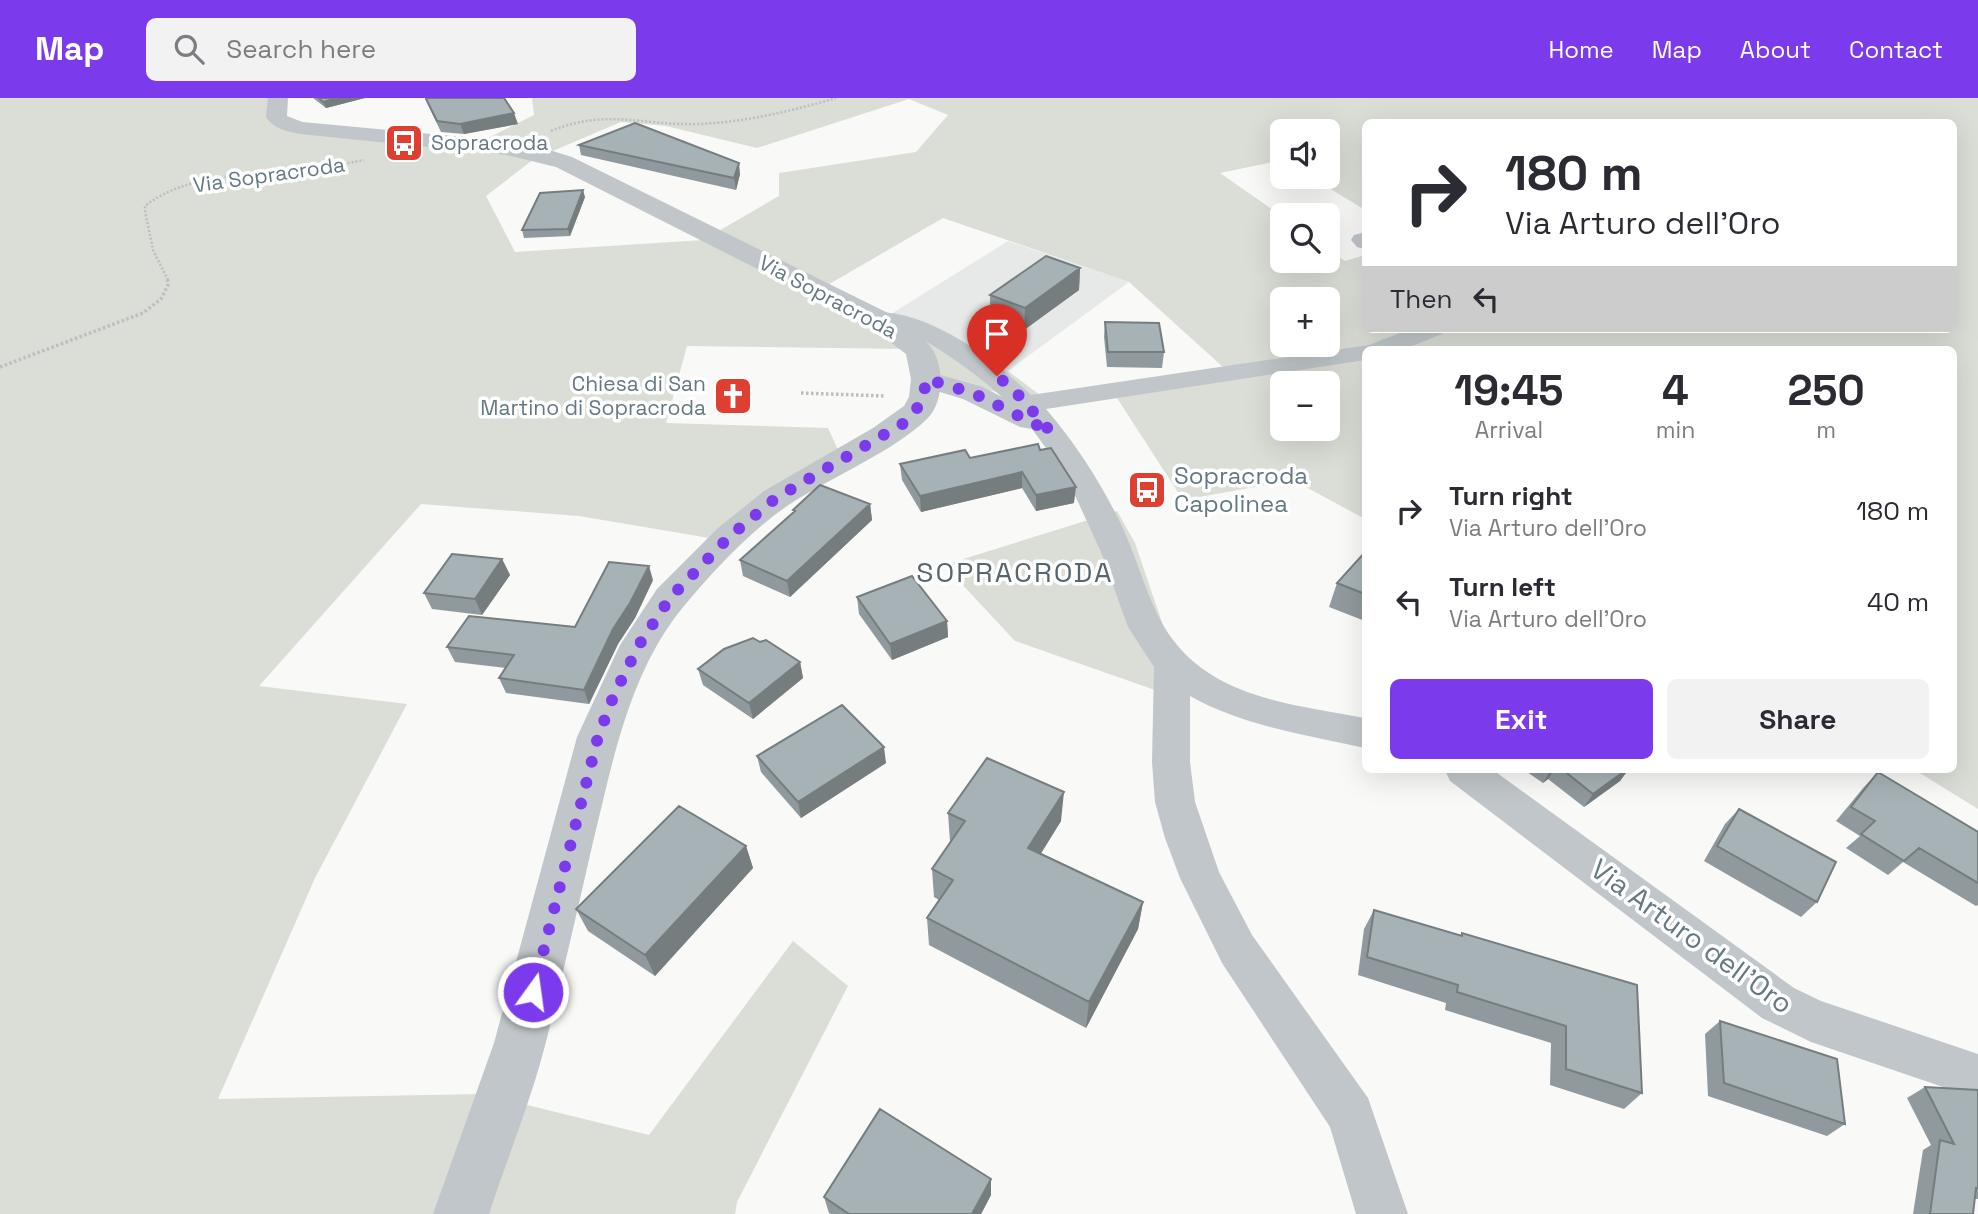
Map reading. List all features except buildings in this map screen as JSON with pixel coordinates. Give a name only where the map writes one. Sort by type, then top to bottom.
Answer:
[{"type":"street","name":"Via Sopracroda","points":[[278,98],[276,117],[288,125],[516,150],[564,162],[878,319],[920,352],[925,388]]},
{"type":"street","points":[[878,319],[902,320],[915,326],[997,376],[1027,404],[1051,432],[1088,488],[1155,646],[1171,663],[1189,678],[1229,700],[1362,732]]},
{"type":"street","points":[[1389,346],[1423,333]]},
{"type":"street","points":[[1027,404],[1362,352]]},
{"type":"street","points":[[461,1214],[520,1043],[598,737],[614,695],[639,645],[670,598],[730,536],[776,498],[904,423],[917,411],[925,388],[973,393],[1051,432]]},
{"type":"street","points":[[1171,663],[1171,762],[1175,802],[1185,838],[1201,878],[1237,949],[1346,1107],[1357,1133],[1373,1193],[1382,1214]]},
{"type":"street","name":"Via Arturo dell'Oro","points":[[1468,773],[1778,1003],[1811,1020],[1958,1069],[1978,1080]]},
{"type":"path","points":[[516,150],[570,121],[589,117],[699,124],[777,113],[836,98]]},
{"type":"path","name":"Via Sopracroda","points":[[0,367],[138,316],[164,296],[169,283],[153,250],[145,211],[145,205],[157,195],[232,176],[316,169],[365,160],[397,151],[417,140]]},
{"type":"path","points":[[801,393],[925,388]]},
{"type":"shaded area","points":[[0,98],[287,98],[285,116],[321,128],[482,141],[534,115],[532,98],[1978,98],[1978,809],[1920,773],[1957,773],[1957,346],[1362,346],[1362,517],[1293,480],[1183,500],[1117,398],[1234,377],[1129,282],[943,218],[826,286],[1008,371],[1057,408],[917,371],[909,349],[687,346],[666,423],[828,428],[839,452],[715,539],[579,516],[421,504],[259,686],[407,704],[315,878],[218,1099],[483,1094],[649,1135],[793,941],[848,986],[737,1202],[735,1214],[0,1214]],"holes":[[[909,99],[948,115],[916,152],[779,173],[779,196],[703,240],[515,252],[486,196],[534,159],[621,122],[666,126],[757,148]]]},
{"type":"shaded area","points":[[1008,241],[1129,282],[1008,371],[891,314]]},
{"type":"shaded area","points":[[1117,511],[1135,543],[1189,702],[1015,641],[944,565]]},
{"type":"place","name":"Sopracroda","points":[[404,143]]},
{"type":"place","name":"Chiesa di San Martino di Sopracroda","points":[[733,396]]},
{"type":"place","name":"Sopracroda Capolinea","points":[[1147,490]]},
{"type":"district","name":"SOPRACRODA","points":[[1015,572]]},
{"type":"route","points":[[533,992],[598,737],[614,695],[639,645],[670,598],[699,565],[776,498],[904,423],[917,411],[924,397],[926,379],[973,393],[1051,432],[1013,389],[997,376]]}]
